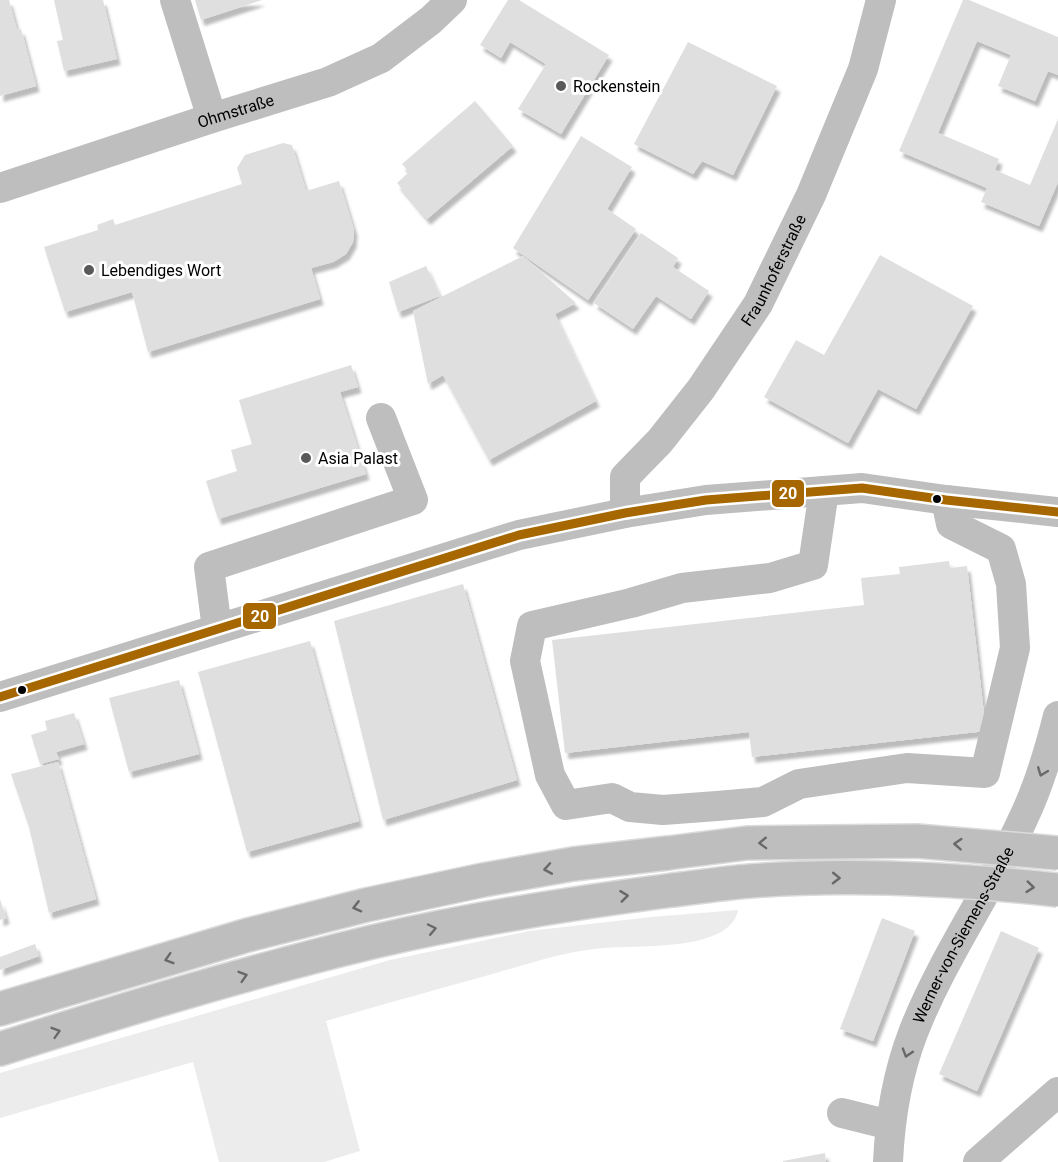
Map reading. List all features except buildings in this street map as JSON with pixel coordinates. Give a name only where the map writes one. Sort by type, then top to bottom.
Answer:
[{"type":"highway","points":[[0,1010],[248,935],[366,905],[573,864],[747,843],[824,841],[917,841],[1058,853]]},
{"type":"highway","points":[[0,1049],[263,970],[372,942],[473,920],[573,903],[750,881],[827,878],[914,879],[1005,884],[1058,890]]},
{"type":"street","points":[[175,0],[212,118]]},
{"type":"street","name":"Ohmstraße","points":[[0,188],[328,82],[381,58],[431,20],[452,0]]},
{"type":"street","name":"Fraunhoferstraße","points":[[625,513],[625,477],[660,441],[701,389],[758,304],[811,195],[863,69],[881,0]]},
{"type":"street","points":[[217,629],[209,567],[413,500],[381,418]]},
{"type":"street","points":[[0,697],[519,535],[625,513],[706,500],[861,488],[1058,512]]},
{"type":"street","points":[[824,491],[813,565],[770,578],[682,588],[532,626],[525,662],[550,775],[566,805],[612,798],[630,807],[663,810],[706,807],[763,802],[799,784],[907,768],[985,773],[1015,648],[1011,584],[1001,549],[951,524],[946,500]]},
{"type":"street","name":"Werner-von-Siemens-Straße","points":[[888,1162],[895,1091],[913,1033],[945,966],[1023,820],[1045,767],[1058,716]]},
{"type":"street","points":[[978,1162],[1058,1092]]},
{"type":"street","points":[[842,1113],[890,1125]]},
{"type":"shaded area","points":[[738,910],[732,924],[719,933],[701,940],[659,946],[591,949],[562,955],[326,1021],[360,1151],[324,1162],[219,1162],[193,1062],[0,1118],[0,1073],[390,960],[529,931]]},
{"type":"transit line","name":"20","points":[[0,697],[519,535],[625,513],[706,500],[862,488],[1058,512]]},
{"type":"place","name":"Rockenstein","points":[[561,86]]},
{"type":"place","name":"Lebendiges Wort","points":[[89,270]]},
{"type":"place","name":"Asia Palast","points":[[306,458]]}]
